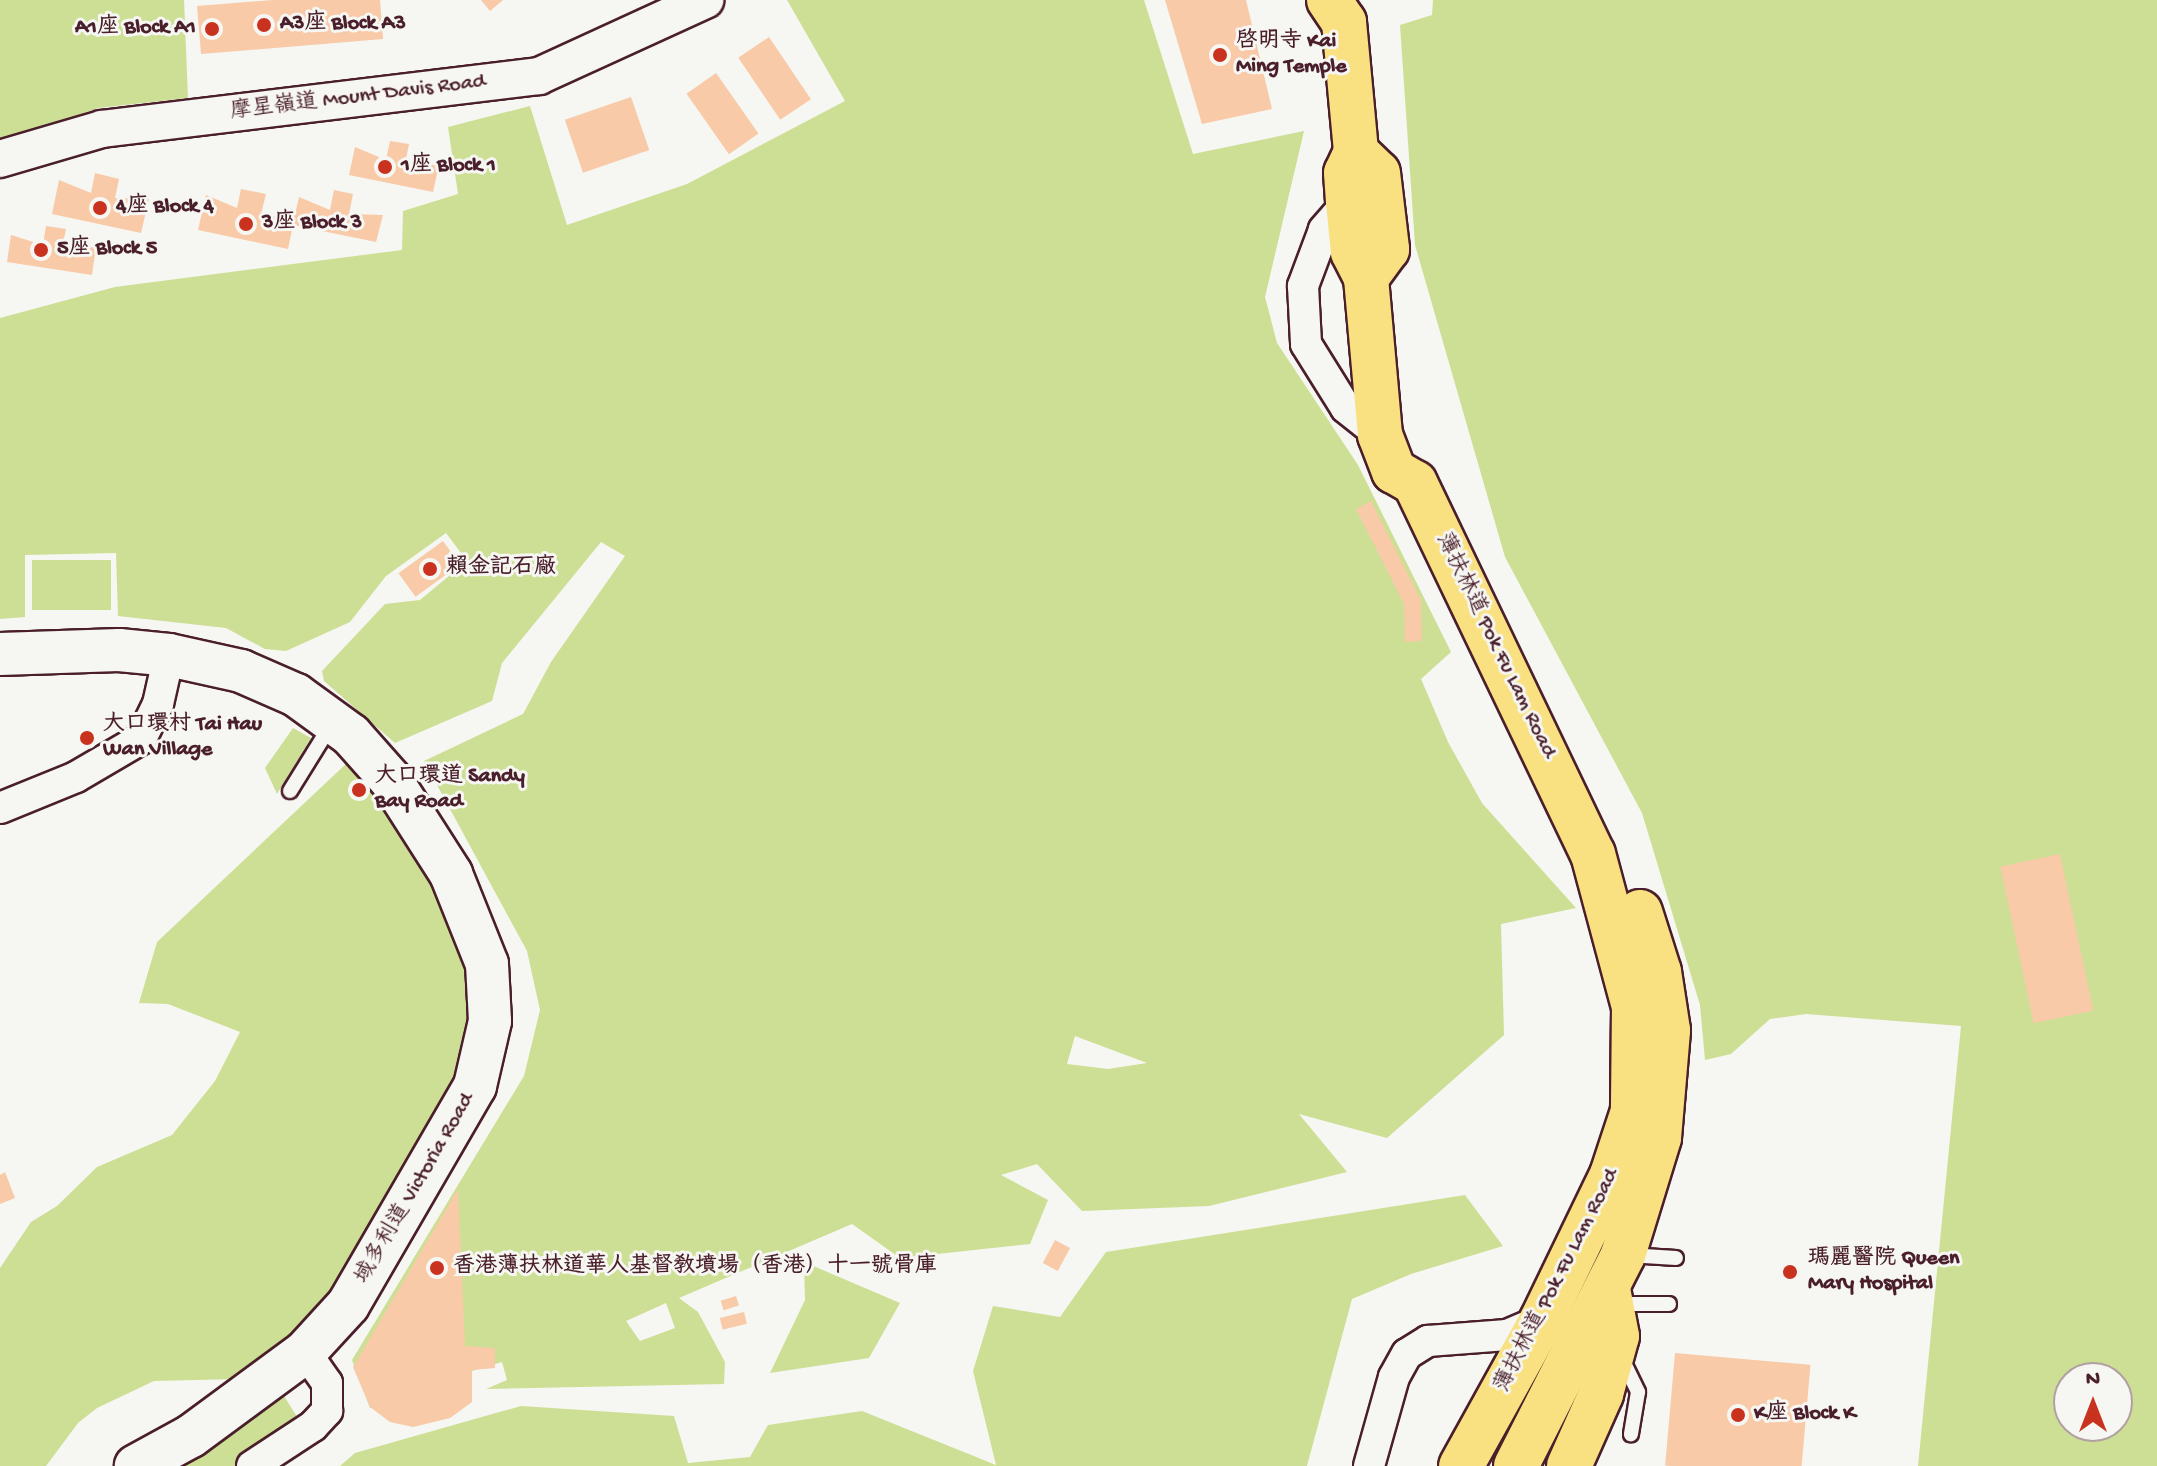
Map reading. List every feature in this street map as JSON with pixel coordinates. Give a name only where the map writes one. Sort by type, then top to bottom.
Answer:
[{"type":"main road","name":"薄扶林道 Pok Fu Lam Road","points":[[1343,7],[1356,152],[1346,173],[1348,202],[1353,252],[1366,278],[1380,387],[1380,435],[1394,471],[1415,483],[1593,854],[1627,882],[1653,949],[1668,1030],[1648,1114],[1589,1323],[1516,1466]]},
{"type":"main road","points":[[1356,152],[1378,173],[1387,249],[1366,278]]},
{"type":"main road","name":"薄扶林道 Pok Fu Lam Road","points":[[1380,387],[1408,428],[1419,461],[1415,483]]},
{"type":"main road","name":"域多利道 Victoria Road","points":[[0,654],[119,650],[169,655],[269,682],[334,721],[391,780],[451,874],[487,964],[490,1021],[483,1063],[452,1134],[348,1305],[305,1352],[191,1436],[136,1466]]},
{"type":"main road","name":"薄扶林道 Pok Fu Lam Road","points":[[1461,1466],[1493,1409],[1589,1323],[1612,1175],[1648,1114]]},
{"type":"main road","points":[[1569,1466],[1589,1323]]},
{"type":"street","name":"摩星嶺道 Mount Davis Road","points":[[0,159],[102,129],[539,76],[705,0]]},
{"type":"street","points":[[1348,202],[1324,230],[1303,286],[1306,344],[1346,408],[1380,435]]},
{"type":"street","points":[[0,808],[76,777],[141,739],[151,725],[169,655]]},
{"type":"street","points":[[1369,1466],[1400,1364],[1416,1346],[1451,1338],[1507,1335],[1589,1323]]},
{"type":"street","points":[[1451,1338],[1475,1348],[1492,1367],[1493,1409]]},
{"type":"street","points":[[252,1466],[313,1426],[327,1411],[327,1383],[305,1352]]},
{"type":"lane","points":[[290,791],[334,721]]},
{"type":"lane","points":[[1589,1323],[1676,1258]]},
{"type":"lane","points":[[1589,1323],[1669,1304]]},
{"type":"lane","points":[[1589,1323],[1625,1365],[1638,1392],[1631,1434]]},
{"type":"green space","points":[[0,0],[184,0],[188,98],[98,108],[0,143]]},
{"type":"green space","points":[[787,0],[1144,0],[1193,154],[1304,131],[1265,297],[1277,343],[1358,465],[1451,652],[1421,679],[1448,742],[1482,803],[1576,908],[1501,924],[1504,1035],[1387,1138],[1299,1114],[1347,1172],[1209,1206],[1082,1211],[1037,1164],[1001,1175],[1048,1200],[1030,1244],[900,1258],[852,1224],[679,1298],[698,1312],[725,1362],[724,1384],[486,1389],[507,1380],[502,1362],[472,1371],[454,1393],[426,1407],[370,1408],[352,1360],[524,1076],[540,1010],[527,951],[424,761],[523,714],[551,662],[625,556],[601,542],[502,663],[492,701],[395,743],[324,681],[322,671],[385,604],[420,600],[467,561],[446,533],[386,576],[350,622],[286,651],[265,649],[226,628],[118,616],[116,553],[25,555],[25,617],[0,619],[0,318],[115,287],[402,250],[403,211],[458,194],[448,127],[530,106],[567,225],[687,184],[845,101]],"holes":[[[1075,1036],[1147,1063],[1108,1069],[1067,1064]],[[666,1303],[675,1328],[640,1341],[626,1321]]]},
{"type":"green space","points":[[1433,0],[2157,0],[2157,1466],[1918,1466],[1961,1026],[1806,1014],[1770,1019],[1731,1054],[1705,1060],[1700,1005],[1642,813],[1505,557],[1415,245],[1400,25],[1432,15]]},
{"type":"green space","points":[[32,560],[111,560],[111,610],[32,610]]},
{"type":"green space","points":[[293,728],[311,738],[277,794],[265,768]]},
{"type":"green space","points":[[348,762],[390,804],[440,890],[469,981],[475,1028],[465,1065],[316,1319],[238,1379],[154,1381],[97,1408],[78,1423],[46,1466],[0,1466],[0,1268],[31,1222],[57,1206],[97,1167],[172,1135],[215,1081],[240,1032],[168,1004],[139,1003],[157,942]]},
{"type":"green space","points":[[1465,1195],[1503,1246],[1411,1274],[1352,1299],[1307,1466],[340,1466],[355,1453],[521,1406],[674,1416],[688,1463],[750,1457],[768,1425],[862,1411],[996,1465],[973,1371],[993,1306],[1060,1317],[1106,1252]]},
{"type":"green space","points":[[804,1262],[900,1303],[869,1358],[770,1373],[805,1300]]},
{"type":"green space","points":[[284,1396],[299,1420],[239,1466],[172,1466]]},
{"type":"building","points":[[273,0],[380,0],[383,39],[201,54],[197,6]]},
{"type":"building","points":[[481,0],[503,0],[490,11]]},
{"type":"building","name":"啓明寺 Kai Ming Temple","points":[[1165,0],[1246,0],[1272,109],[1202,124]]},
{"type":"building","points":[[769,37],[811,99],[780,120],[738,58]]},
{"type":"building","points":[[716,73],[758,134],[729,154],[687,94]]},
{"type":"building","points":[[631,97],[649,150],[583,173],[565,120]]},
{"type":"building","name":"1座 Block 1","points":[[390,141],[409,144],[405,164],[439,165],[433,192],[349,175],[355,147],[386,160]]},
{"type":"building","name":"4座 Block 4","points":[[95,173],[119,179],[115,198],[149,199],[141,233],[52,214],[59,180],[91,193]]},
{"type":"building","points":[[241,189],[266,194],[261,214],[282,218],[284,212],[295,214],[299,197],[330,210],[334,190],[353,194],[349,214],[383,215],[376,242],[293,225],[288,249],[198,230],[206,195],[237,208]]},
{"type":"building","name":"5座 Block 5","points":[[46,226],[66,229],[62,248],[96,247],[92,275],[7,262],[11,235],[43,245]]},
{"type":"building","points":[[1371,501],[1421,600],[1422,641],[1405,642],[1404,604],[1356,509]]},
{"type":"building","name":"賴金記石廠","points":[[443,541],[460,564],[416,597],[399,573]]},
{"type":"building","points":[[2060,854],[2093,1011],[2034,1023],[2000,867]]},
{"type":"building","points":[[5,1172],[15,1198],[0,1204],[0,1175]]},
{"type":"building","name":"香港薄扶林道華人基督教墳場（香港）十一號骨庫","points":[[458,1189],[465,1346],[495,1348],[495,1368],[472,1370],[472,1402],[450,1418],[413,1427],[390,1422],[370,1407],[353,1367]]},
{"type":"building","points":[[1055,1240],[1070,1248],[1058,1271],[1043,1263]]},
{"type":"building","points":[[736,1296],[739,1306],[724,1310],[721,1301]]},
{"type":"building","points":[[744,1312],[747,1324],[723,1330],[720,1318]]},
{"type":"building","name":"K座 Block K","points":[[1675,1353],[1810,1365],[1802,1466],[1665,1466]]},
{"type":"place","name":"A3座 Block A3","points":[[264,25]]},
{"type":"place","name":"A1座 Block A1","points":[[212,29]]},
{"type":"place","name":"啓明寺 Kai Ming Temple","points":[[1220,55]]},
{"type":"place","name":"1座 Block 1","points":[[385,167]]},
{"type":"place","name":"4座 Block 4","points":[[100,208]]},
{"type":"place","name":"3座 Block 3","points":[[246,224]]},
{"type":"place","name":"5座 Block 5","points":[[41,250]]},
{"type":"place","name":"賴金記石廠","points":[[430,569]]},
{"type":"place","name":"大口環村 Tai Hau Wan Village","points":[[87,738]]},
{"type":"place","name":"大口環道 Sandy Bay Road","points":[[359,790]]},
{"type":"place","name":"香港薄扶林道華人基督教墳場（香港）十一號骨庫","points":[[437,1268]]},
{"type":"place","name":"瑪麗醫院 Queen Mary Hospital","points":[[1790,1272]]},
{"type":"place","name":"K座 Block K","points":[[1738,1415]]}]
